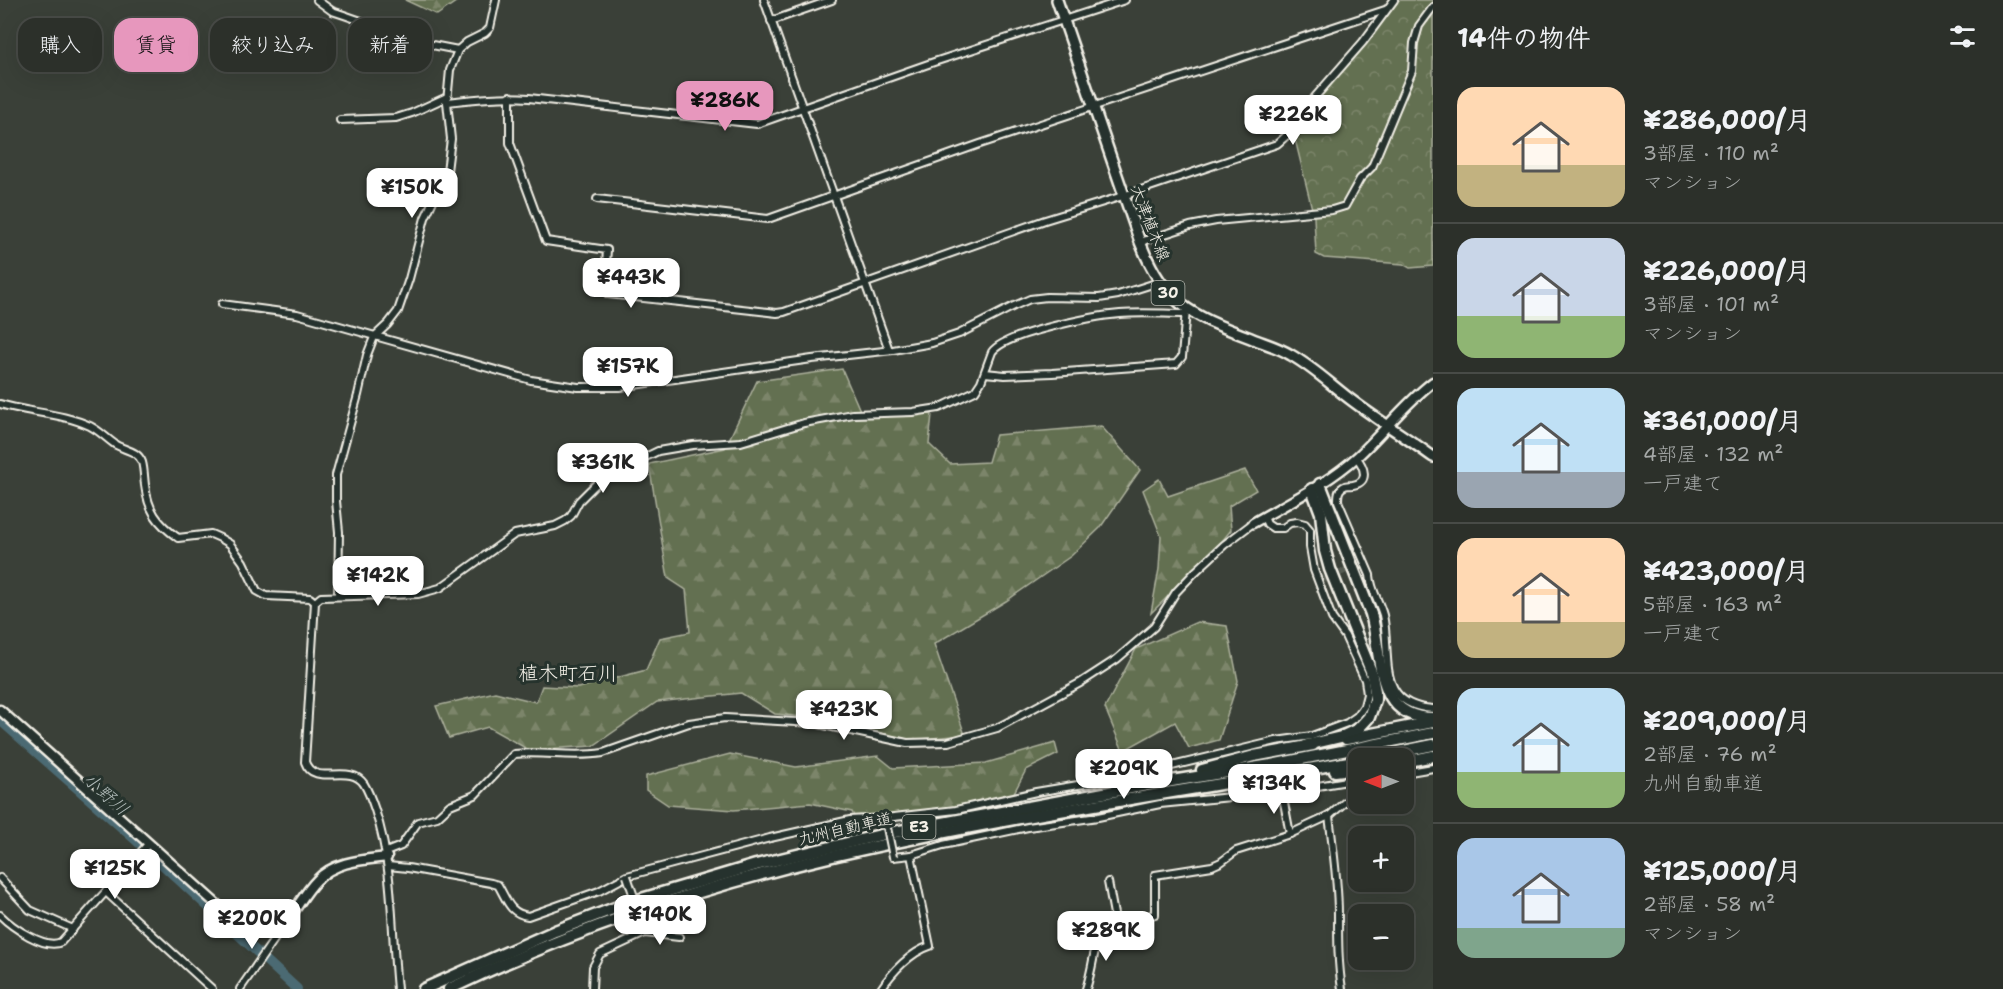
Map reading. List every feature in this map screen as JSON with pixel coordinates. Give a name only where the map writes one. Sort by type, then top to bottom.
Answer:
[{"type":"highway","points":[[1316,487],[1371,614],[1377,634],[1382,675],[1389,694],[1397,706],[1410,714],[1433,720]]},
{"type":"highway","points":[[1308,746],[1341,737],[1358,729],[1369,717],[1376,691],[1371,672],[1330,569],[1325,551],[1316,487]]},
{"type":"highway","points":[[1147,785],[1254,756],[1382,733],[1433,720]]},
{"type":"highway","name":"九州自動車道","points":[[424,989],[555,931],[628,903],[726,874],[866,838],[1147,785],[1271,765],[1433,733]]},
{"type":"highway","points":[[1414,749],[1433,745]]},
{"type":"highway","points":[[1414,760],[1433,756]]},
{"type":"highway","name":"九州自動車道","points":[[449,989],[575,934],[647,908],[835,855],[975,826],[1220,786],[1348,762]]},
{"type":"highway","points":[[1220,786],[1251,784],[1348,770]]},
{"type":"main road","name":"大津植木線","points":[[1057,0],[1140,242],[1159,282],[1186,312],[1289,353],[1433,457]]},
{"type":"street","points":[[317,0],[332,11],[427,44],[458,50]]},
{"type":"street","points":[[338,596],[339,532],[336,475],[358,395],[366,355],[374,337],[388,324],[398,310],[409,279],[425,218],[447,171],[451,139],[447,100],[450,70],[458,50],[490,28],[496,0]]},
{"type":"street","points":[[764,0],[889,350]]},
{"type":"street","points":[[771,21],[832,0]]},
{"type":"street","points":[[340,120],[396,118],[447,100],[510,96],[758,124],[934,62],[1125,0]]},
{"type":"street","points":[[510,96],[510,143],[546,241],[607,250],[604,290],[608,294],[777,313],[1045,220],[1277,144],[1294,129],[1315,97],[1363,42],[1394,0]]},
{"type":"street","points":[[1140,242],[1190,226],[1216,221],[1332,210],[1345,206],[1360,179],[1372,167],[1412,71],[1414,43],[1419,26],[1433,7]]},
{"type":"street","points":[[597,199],[768,219],[1386,10]]},
{"type":"street","points":[[222,304],[297,314],[531,380],[578,387],[631,386],[812,358],[889,350],[946,339],[1030,299],[1099,298],[1118,295],[1159,282]]},
{"type":"street","points":[[397,989],[387,858],[381,828],[370,795],[363,782],[348,774],[318,775],[310,771],[304,762],[315,602],[321,597],[418,594],[440,588],[515,534],[555,526],[565,521],[571,516],[579,501],[606,476],[658,452],[693,445],[741,442],[804,423],[854,414],[913,412],[939,408],[975,391],[985,373],[994,348],[1006,341],[1069,322],[1118,314],[1186,312],[1182,357],[1176,364],[1052,373],[1005,375],[985,373]]},
{"type":"street","points":[[387,858],[401,846],[418,822],[437,817],[450,805],[475,795],[514,754],[537,752],[576,756],[603,753],[689,723],[725,718],[814,723],[907,743],[948,742],[997,728],[1080,683],[1117,659],[1154,627],[1176,592],[1224,545],[1253,523],[1316,487],[1356,457],[1388,426],[1415,395],[1433,382]]},
{"type":"street","points":[[0,404],[88,425],[115,444],[137,454],[142,462],[146,494],[154,516],[166,530],[178,538],[211,534],[230,544],[243,562],[257,591],[266,596],[310,598],[315,602]]},
{"type":"street","points":[[1356,457],[1364,469],[1363,478],[1357,484],[1343,487],[1338,493],[1338,501],[1362,563],[1370,575],[1371,586],[1383,615],[1391,684],[1398,695],[1408,703],[1421,708],[1433,709]]},
{"type":"street","points":[[240,989],[317,880],[331,869],[351,862],[387,858],[408,867],[498,885],[509,906],[519,915],[528,916],[599,891],[627,876],[804,830],[850,820],[956,810],[1036,792],[1126,777],[1276,741],[1312,736],[1347,723],[1357,716],[1364,706],[1367,694],[1365,680],[1345,636],[1332,618],[1321,581],[1314,570],[1310,530],[1302,522],[1294,522],[1282,528],[1273,528],[1267,524],[1264,517]]},
{"type":"street","points":[[0,710],[242,927],[252,929],[272,911],[280,912],[289,918]]},
{"type":"street","points":[[1414,771],[1433,768]]},
{"type":"street","points":[[885,818],[893,857],[911,855],[943,845],[1028,827],[1098,817],[1160,804],[1282,792],[1348,781]]},
{"type":"street","points":[[1282,792],[1290,834]]},
{"type":"street","points":[[1086,989],[1093,970],[1096,941],[1101,926],[1116,925],[1155,914],[1155,875],[1212,866],[1236,851],[1290,834],[1329,816],[1348,800]]},
{"type":"street","points":[[1329,816],[1338,913],[1338,969],[1342,989]]},
{"type":"street","points":[[0,915],[12,926],[46,943],[57,944],[148,844]]},
{"type":"street","points":[[881,989],[903,962],[921,948],[930,946],[911,855]]},
{"type":"street","points":[[627,876],[645,933]]},
{"type":"street","points":[[0,879],[30,910],[73,929]]},
{"type":"street","points":[[1108,882],[1116,925]]},
{"type":"street","points":[[106,892],[212,989]]},
{"type":"street","points":[[592,989],[593,967],[600,954],[645,933],[679,937]]},
{"type":"green space","points":[[405,0],[455,0],[457,1],[437,15]]},
{"type":"green space","points":[[1396,0],[1433,0],[1433,266],[1410,268],[1403,264],[1324,258],[1316,254],[1314,217],[1294,135],[1318,99],[1366,42]]},
{"type":"green space","points":[[842,369],[862,415],[932,414],[929,444],[950,464],[988,462],[996,435],[1101,426],[1140,470],[1100,528],[1071,556],[1006,601],[934,644],[965,735],[910,740],[824,719],[775,714],[741,693],[657,702],[593,746],[529,750],[488,727],[449,738],[436,706],[495,692],[536,702],[542,686],[578,688],[646,670],[660,638],[690,632],[686,590],[668,578],[649,464],[725,448],[757,381]]},
{"type":"green space","points":[[1245,470],[1256,490],[1229,506],[1231,530],[1214,551],[1151,613],[1159,569],[1161,536],[1143,490],[1159,479],[1168,496]]},
{"type":"green space","points":[[1197,622],[1227,626],[1238,681],[1219,740],[1189,748],[1175,722],[1123,751],[1105,708],[1136,649]]},
{"type":"green space","points":[[1055,743],[1058,754],[1026,770],[1008,804],[858,825],[852,812],[810,803],[734,810],[668,805],[646,790],[646,776],[730,754],[796,767],[878,756],[893,768],[986,763]]},
{"type":"waterway","name":"小野川","points":[[0,720],[137,841],[297,989]]},
{"type":"tunnel","points":[[1324,580],[1360,564]]},
{"type":"tunnel","points":[[1280,771],[1282,792]]},
{"type":"district","name":"植木町石川","points":[[568,673]]}]
